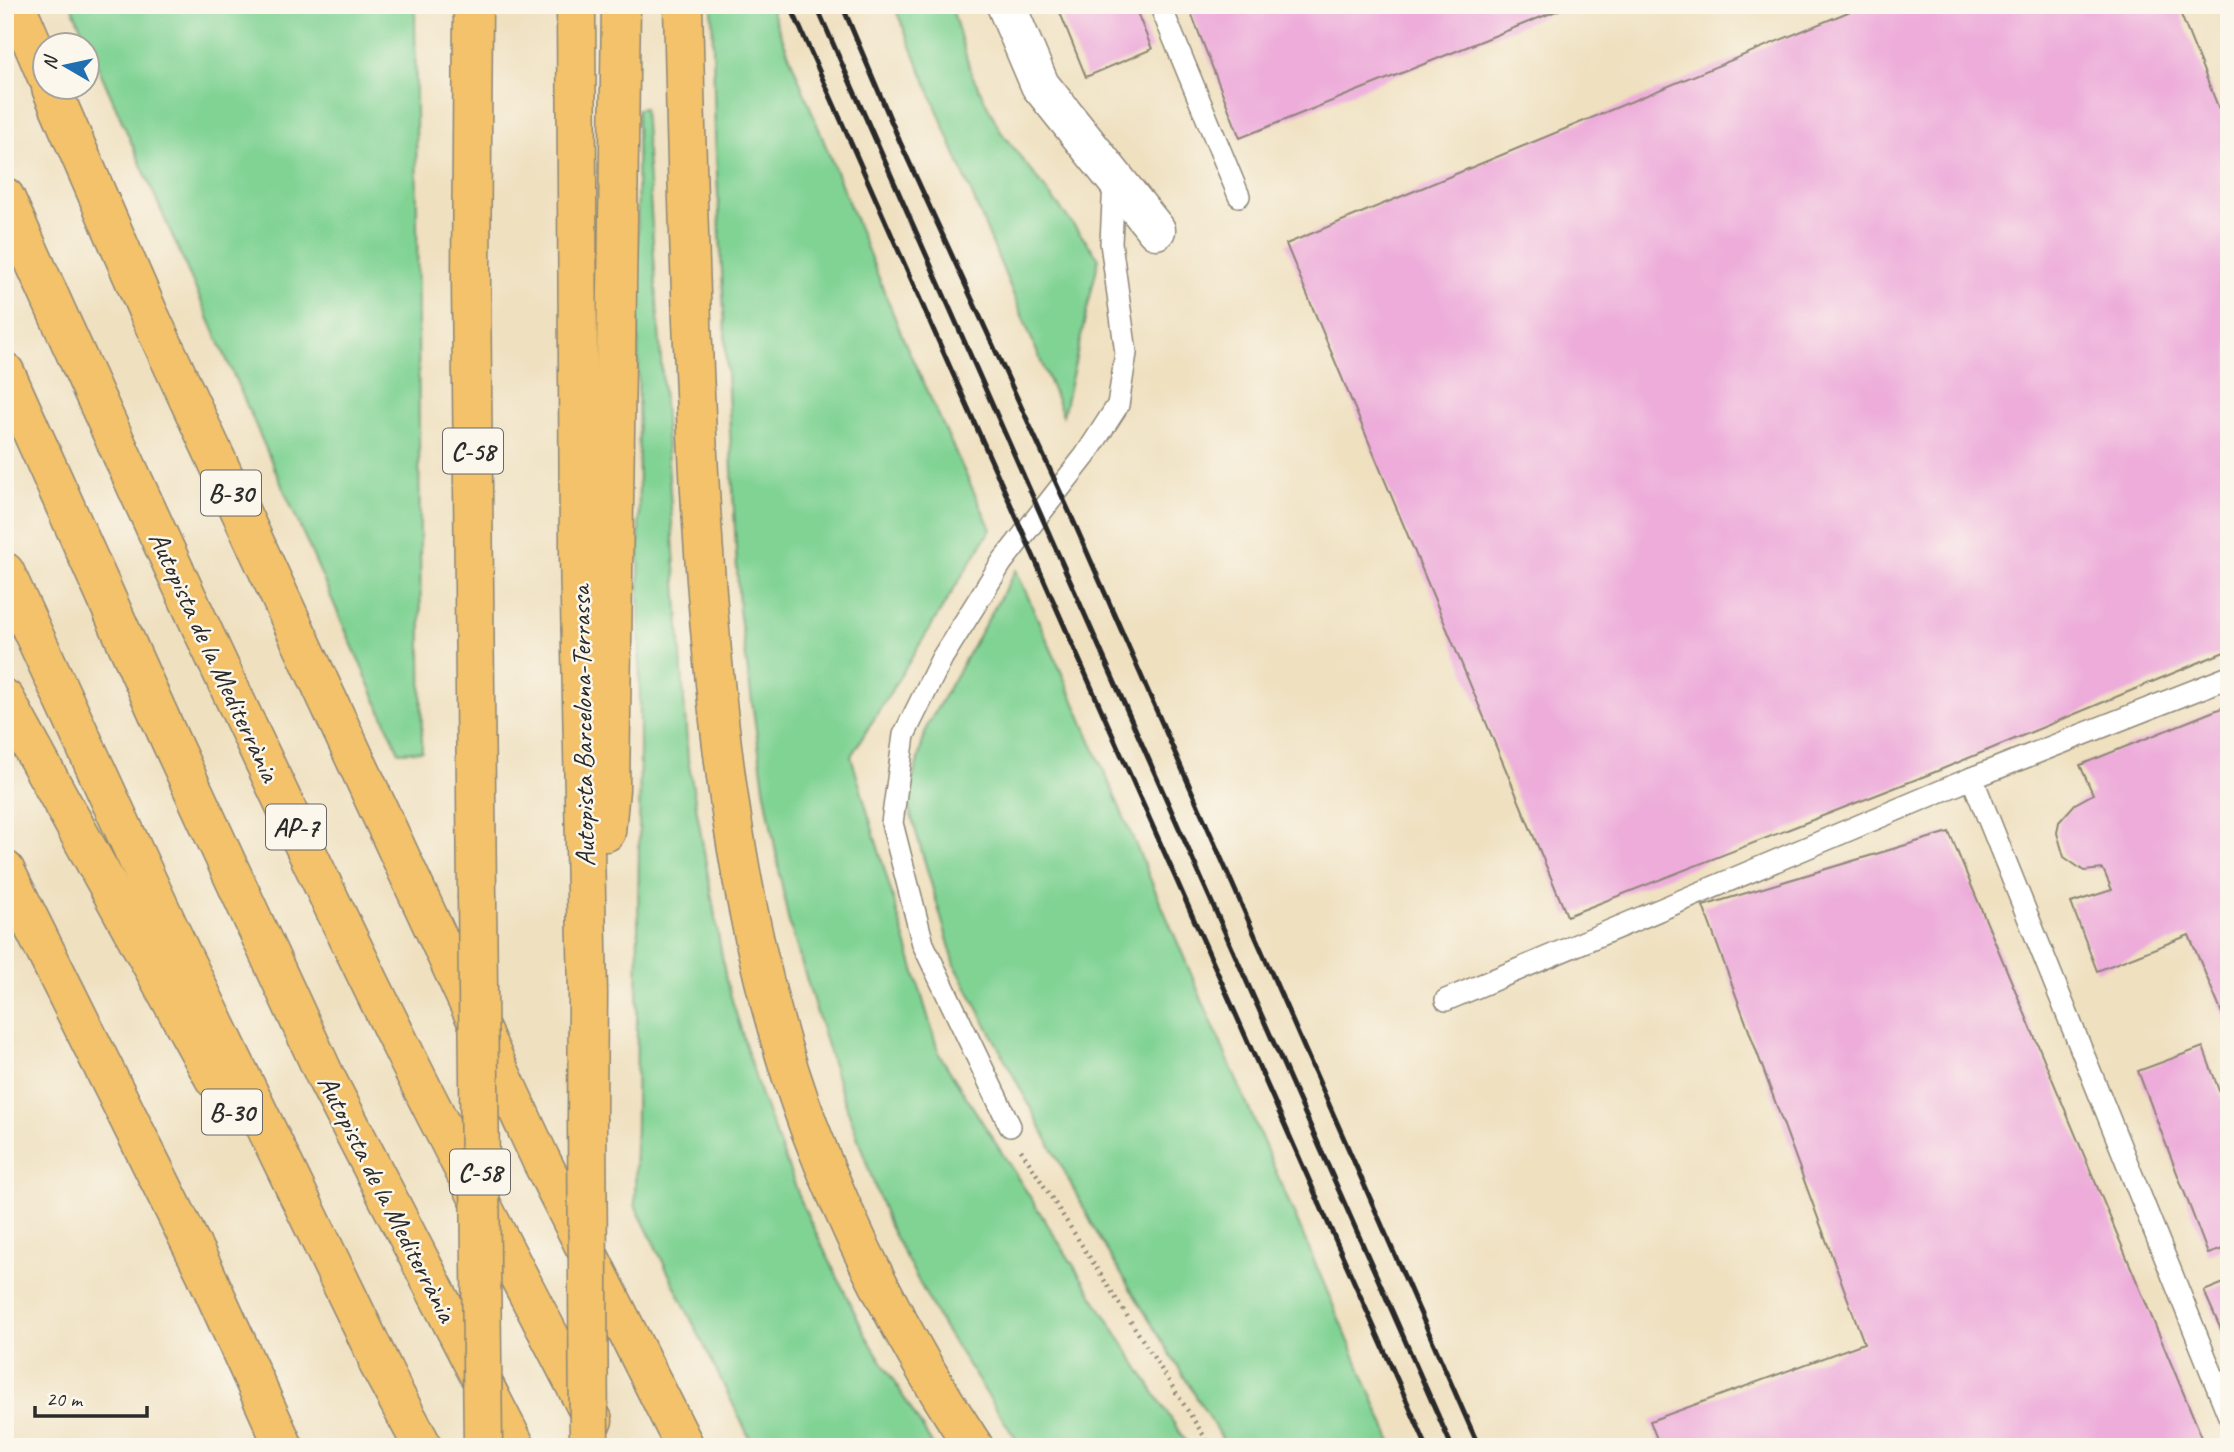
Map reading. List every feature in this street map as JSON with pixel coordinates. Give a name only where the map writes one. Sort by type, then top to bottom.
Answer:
[{"type":"highway","points":[[16,5],[32,42]]},
{"type":"highway","name":"C-58","points":[[473,5],[471,281],[483,1447]]},
{"type":"highway","name":"Autopista Barcelona-Terrassa","points":[[576,5],[578,526],[588,994],[589,1447]]},
{"type":"highway","points":[[588,994],[610,789],[621,5]]},
{"type":"highway","points":[[683,5],[695,395],[707,603],[722,745],[743,880],[778,1029],[809,1126],[860,1249],[908,1342],[974,1447]]},
{"type":"highway","name":"B-30","points":[[57,102],[148,312],[418,896],[561,1145],[689,1406],[713,1447]]},
{"type":"highway","name":"Autopista de la Mediterrània","points":[[5,197],[134,485],[255,743],[410,1064],[607,1447]]},
{"type":"highway","name":"Autopista de la Mediterrània","points":[[5,372],[170,740],[326,1078],[516,1447]]},
{"type":"highway","points":[[5,572],[171,932],[390,1384]]},
{"type":"highway","name":"B-30","points":[[5,699],[251,1147],[390,1384],[423,1447]]},
{"type":"highway","points":[[5,870],[205,1272],[284,1447]]},
{"type":"highway","points":[[418,896],[541,1160],[685,1447]]},
{"type":"street","points":[[1006,5],[1040,85],[1156,230]]},
{"type":"lane","points":[[1160,5],[1238,196]]},
{"type":"lane","points":[[1010,1126],[923,944],[892,823],[904,736],[942,658],[1002,562],[1085,456],[1118,405],[1126,353],[1111,243],[1114,177]]},
{"type":"lane","points":[[1446,1000],[1972,778],[2229,677]]},
{"type":"lane","points":[[1972,778],[2229,1416]]},
{"type":"path","points":[[1010,1126],[1029,1167],[1211,1447]]},
{"type":"green space","points":[[71,5],[415,5],[422,751],[399,752],[102,76],[102,32],[83,32]]},
{"type":"green space","points":[[712,5],[769,5],[905,343],[991,529],[851,756],[939,1054],[1189,1447],[1021,1447],[941,1323],[889,1226],[840,1088],[788,919],[764,787],[739,609],[715,134]]},
{"type":"green space","points":[[894,5],[951,5],[971,73],[1001,132],[1099,258],[1063,415]]},
{"type":"green space","points":[[644,108],[688,759],[726,980],[761,1096],[803,1206],[865,1334],[934,1447],[754,1447],[635,1205],[640,745],[637,109]]},
{"type":"green space","points":[[1016,570],[1394,1447],[1227,1447],[1101,1241],[955,965],[907,801],[927,726]]},
{"type":"building","points":[[1057,5],[1134,5],[1152,49],[1086,77]]},
{"type":"building","points":[[1188,5],[1571,5],[1240,138]]},
{"type":"building","points":[[1865,5],[2177,5],[2229,134],[2229,650],[1935,772],[1567,916],[1286,244]]},
{"type":"building","points":[[2229,705],[2229,1030],[2189,935],[2097,971],[2071,903],[2112,890],[2103,869],[2084,871],[2064,857],[2057,833],[2059,822],[2075,804],[2093,794],[2080,765]]},
{"type":"building","points":[[1949,832],[2206,1447],[1660,1447],[1650,1421],[1864,1343],[1703,906]]},
{"type":"building","points":[[2203,1047],[2222,1099],[2229,1096],[2229,1247],[2208,1254],[2138,1071]]},
{"type":"building","points":[[2229,1281],[2229,1348],[2204,1291]]},
{"type":"railway","points":[[790,5],[1427,1447]]},
{"type":"railway","points":[[816,5],[1452,1447]]},
{"type":"railway","points":[[842,5],[900,142],[1073,520],[1479,1447]]}]
